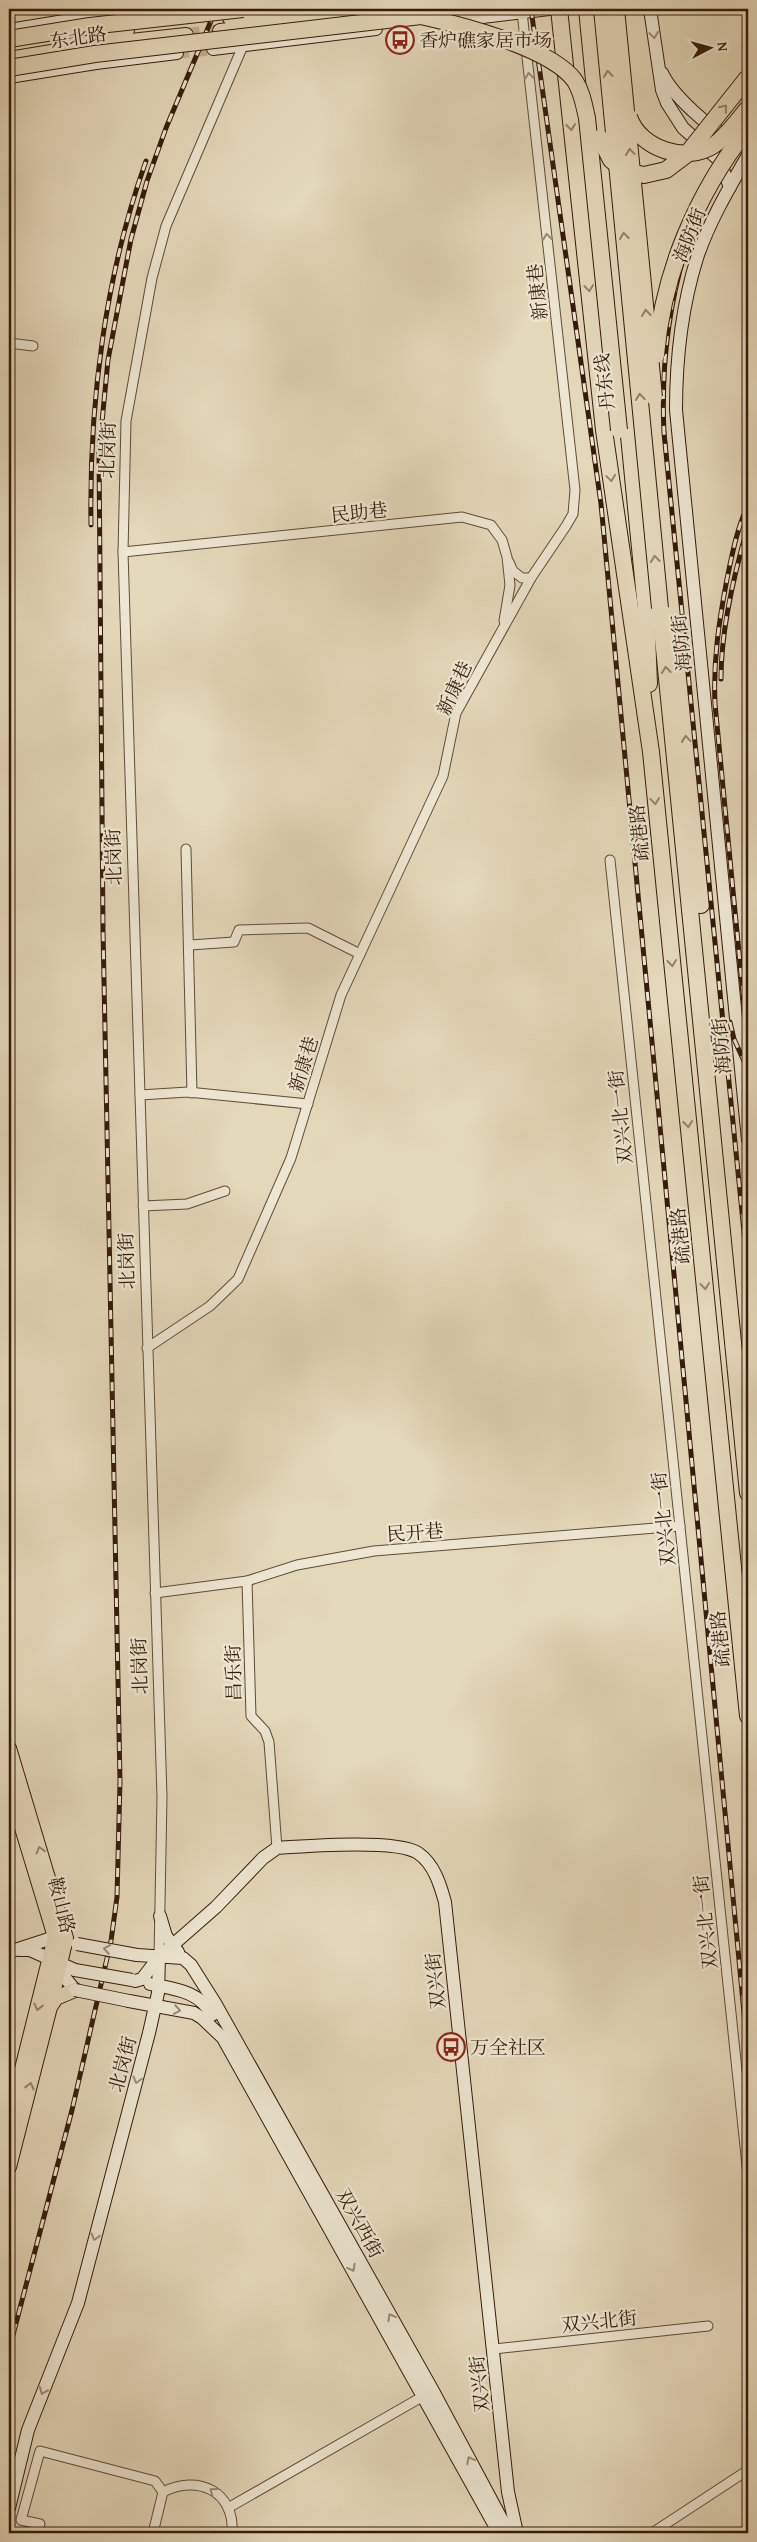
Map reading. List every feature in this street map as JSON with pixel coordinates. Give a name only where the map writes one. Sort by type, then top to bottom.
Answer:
[{"type":"highway","name":"东北路","points":[[9,68],[95,54],[416,12],[480,9]]},
{"type":"highway","points":[[559,9],[612,430],[630,532],[629,610],[650,752]]},
{"type":"highway","name":"丹东线","points":[[587,9],[646,609],[650,752]]},
{"type":"highway","points":[[602,9],[667,607],[725,1258],[748,1493]]},
{"type":"highway","points":[[616,9],[654,397],[667,607]]},
{"type":"highway","points":[[416,12],[456,24],[533,52],[562,68],[575,81],[583,97],[612,430]]},
{"type":"highway","name":"东北路","points":[[9,39],[90,26],[250,17]]},
{"type":"highway","points":[[600,138],[611,160],[624,171],[644,175],[666,170],[686,155],[748,77]]},
{"type":"highway","points":[[626,108],[635,131],[644,140],[664,150],[675,152],[701,150],[712,146],[748,108]]},
{"type":"highway","points":[[654,397],[656,352],[661,320],[674,267],[688,227],[707,188],[728,154],[748,128]]},
{"type":"highway","name":"疏港路","points":[[650,752],[748,1716]]},
{"type":"main road","points":[[250,17],[308,9]]},
{"type":"main road","name":"东北路","points":[[223,24],[250,17],[416,12]]},
{"type":"main road","points":[[112,15],[141,28]]},
{"type":"main road","name":"东北路","points":[[9,47],[141,28],[189,28],[116,43],[9,59]]},
{"type":"main road","points":[[96,63],[116,43],[144,57]]},
{"type":"main road","name":"鞍山路","points":[[9,1748],[66,1940],[55,1962],[9,2121]]},
{"type":"main road","name":"鞍山路","points":[[9,1785],[12,1805],[66,1940]]},
{"type":"main road","points":[[9,2167],[50,2007],[55,1962]]},
{"type":"main road","points":[[50,2007],[56,1998],[75,1990]]},
{"type":"street","points":[[9,30],[112,15],[171,9]]},
{"type":"street","points":[[213,49],[517,10],[549,9]]},
{"type":"street","points":[[650,9],[657,62],[667,103],[683,128],[719,160],[730,187]]},
{"type":"street","name":"新康巷","points":[[147,1348],[210,1306],[238,1279],[291,1158],[341,995],[443,776],[456,713],[531,578],[573,514],[575,502],[558,338],[517,10]]},
{"type":"street","name":"北岗街","points":[[9,2508],[28,2430],[78,2304],[155,2006],[154,1985],[159,1957],[162,1797],[123,552],[126,421],[152,278],[166,226],[243,45],[250,17]]},
{"type":"street","points":[[9,77],[96,63],[177,53]]},
{"type":"street","points":[[657,62],[667,83],[680,100],[730,139],[748,140]]},
{"type":"street","name":"海防街","points":[[748,155],[730,187],[698,258],[690,290],[678,366],[676,410],[748,1140]]},
{"type":"street","points":[[9,343],[33,346]]},
{"type":"street","name":"民助巷","points":[[123,552],[462,518],[491,525],[502,540],[507,557],[510,584],[503,628]]},
{"type":"street","points":[[507,557],[513,571],[522,578],[531,578]]},
{"type":"street","points":[[186,849],[190,945],[192,1093]]},
{"type":"street","name":"双兴北一街","points":[[610,860],[748,2175]]},
{"type":"street","points":[[190,945],[234,942],[239,930],[308,928],[360,954]]},
{"type":"street","points":[[140,1095],[192,1093],[308,1104]]},
{"type":"street","points":[[143,1206],[187,1204],[225,1191]]},
{"type":"street","name":"民开巷","points":[[155,1593],[247,1581],[297,1565],[374,1551],[680,1526]]},
{"type":"street","name":"昌乐街","points":[[247,1581],[251,1716],[265,1731],[269,1742],[277,1848]]},
{"type":"street","name":"双兴街","points":[[277,1848],[374,1845],[406,1848],[418,1853],[439,1880],[446,1911],[508,2492],[517,2533]]},
{"type":"street","points":[[134,1981],[142,1979],[159,1957],[216,1907],[264,1858],[277,1848]]},
{"type":"street","name":"双兴西街","points":[[160,1916],[172,1945],[191,1965],[215,2003],[428,2394],[499,2533]]},
{"type":"street","points":[[12,1951],[66,1940],[137,1955],[159,1957],[173,1955],[183,1958]]},
{"type":"street","points":[[12,1951],[30,1950],[75,1970],[186,1992],[200,1992],[215,2003]]},
{"type":"street","points":[[55,1962],[75,1990]]},
{"type":"street","points":[[149,2033],[140,2010],[129,2001],[154,1985]]},
{"type":"street","name":"双兴西街","points":[[75,1990],[194,2013],[223,2038],[510,2533]]},
{"type":"street","points":[[186,1992],[204,2002],[223,2038]]},
{"type":"street","name":"双兴北街","points":[[494,2349],[708,2326]]},
{"type":"street","points":[[228,2508],[428,2394]]},
{"type":"street","points":[[40,2524],[21,2520],[40,2451],[154,2482],[163,2492]]},
{"type":"street","points":[[652,2533],[748,2470]]},
{"type":"street","points":[[153,2533],[163,2492],[174,2486],[190,2484],[206,2486],[218,2494],[228,2508],[232,2533]]},
{"type":"tunnel","points":[[186,35],[220,31]]},
{"type":"tunnel","points":[[177,53],[213,49]]},
{"type":"railway","points":[[9,2350],[72,2110],[111,1941],[117,1897],[120,1781],[103,930],[99,453],[108,360],[131,239],[147,181],[166,128],[216,9]]},
{"type":"railway","points":[[531,9],[601,504],[748,2055]]},
{"type":"railway","points":[[748,119],[736,134],[722,159],[687,245],[672,306],[667,337],[663,401],[664,433],[748,1272]]},
{"type":"railway","points":[[91,525],[93,433],[102,340],[120,249],[146,161]]},
{"type":"railway","points":[[748,505],[735,542],[724,595],[717,641],[715,672],[715,704],[748,1046]]},
{"type":"railway","points":[[721,679],[723,641],[729,602],[748,526]]},
{"type":"railway","points":[[730,1022],[734,1039],[748,1070]]},
{"type":"place","name":"香炉礁家居市场","points":[[400,40]]},
{"type":"place","name":"万全社区","points":[[451,2047]]}]
